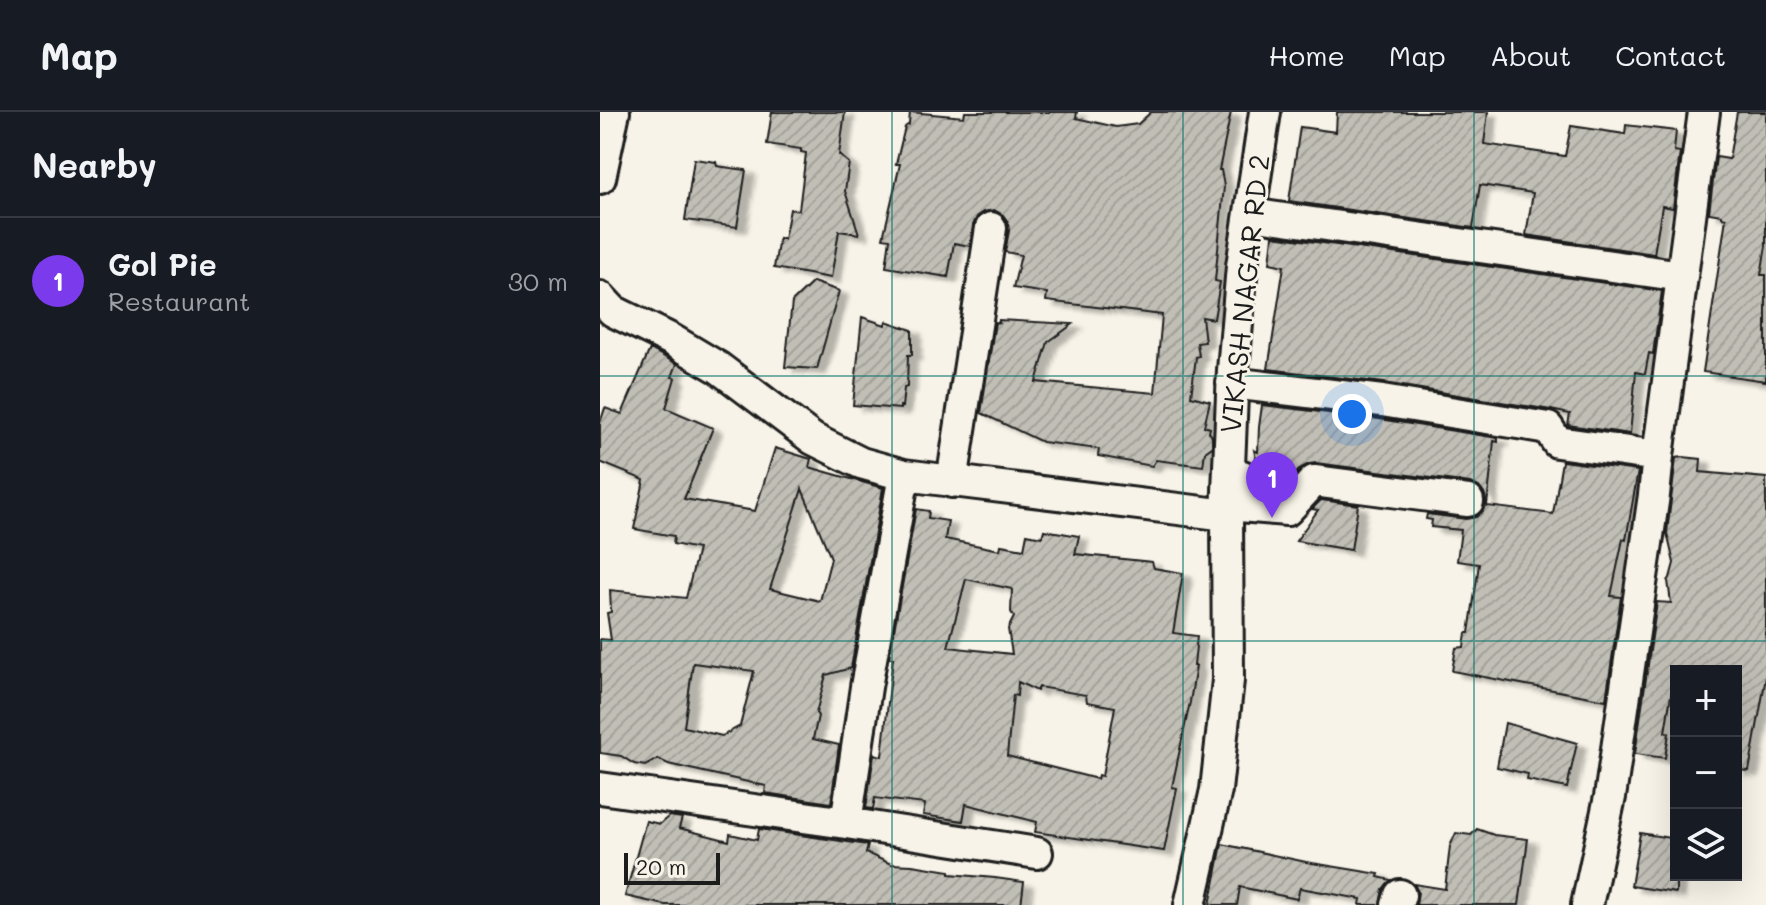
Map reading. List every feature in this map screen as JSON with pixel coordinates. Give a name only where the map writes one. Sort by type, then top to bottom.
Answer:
[{"type":"street","points":[[600,178],[614,112]]},
{"type":"street","name":"VIKASH NAGAR RD 2","points":[[1190,905],[1216,790],[1228,680],[1227,515],[1232,383],[1242,266],[1265,112]]},
{"type":"street","points":[[1587,905],[1610,797],[1654,495],[1704,112]]},
{"type":"street","points":[[1250,214],[1682,276]]},
{"type":"street","points":[[952,482],[991,228]]},
{"type":"street","points":[[600,297],[613,311],[672,340],[719,368],[813,439],[861,463],[904,475],[952,482],[1227,515]]},
{"type":"street","points":[[1232,383],[1382,401],[1548,428],[1557,442],[1658,456]]},
{"type":"street","points":[[846,823],[866,687],[904,475]]},
{"type":"street","points":[[1228,476],[1242,476],[1239,506],[1287,510],[1314,481],[1468,501]]},
{"type":"street","points":[[600,788],[1037,853]]},
{"type":"building","points":[[772,112],[845,112],[839,155],[849,163],[845,191],[859,234],[839,231],[831,278],[774,268],[779,238],[784,239],[790,209],[799,210],[806,153],[801,149],[767,144]]},
{"type":"building","points":[[910,112],[964,117],[965,112],[1077,112],[1076,118],[1116,127],[1138,124],[1151,112],[1231,112],[1219,170],[1224,186],[1215,281],[1220,282],[1214,319],[1202,317],[1205,342],[1197,343],[1199,356],[1196,357],[1191,396],[1210,401],[1204,426],[1210,428],[1212,447],[1205,452],[1203,466],[1156,460],[1152,466],[1098,456],[1099,449],[1042,442],[981,413],[995,322],[1073,324],[1048,342],[1036,382],[1155,393],[1162,315],[1046,301],[1047,293],[1013,288],[1021,255],[1005,252],[1008,222],[994,210],[977,217],[970,246],[954,243],[948,277],[886,267],[890,239],[883,238],[900,164],[896,164]]},
{"type":"building","points":[[1337,112],[1488,112],[1484,144],[1565,156],[1571,126],[1625,134],[1626,125],[1676,131],[1674,151],[1680,152],[1673,208],[1662,206],[1654,254],[1526,235],[1533,193],[1480,185],[1473,228],[1289,201],[1300,127],[1336,132]]},
{"type":"building","points":[[1737,112],[1766,112],[1766,246],[1761,275],[1766,275],[1766,381],[1703,372],[1726,218],[1709,213],[1716,157],[1729,159]]},
{"type":"building","points":[[694,159],[746,170],[737,227],[685,220]]},
{"type":"building","points":[[1273,236],[1662,291],[1653,354],[1649,353],[1645,374],[1636,372],[1630,434],[1568,425],[1570,414],[1551,410],[1384,383],[1268,369],[1284,266],[1270,263]]},
{"type":"building","points":[[813,282],[839,291],[817,369],[785,367],[792,302]]},
{"type":"building","points":[[862,317],[912,330],[912,355],[908,355],[907,387],[904,388],[900,409],[853,405]]},
{"type":"building","points":[[650,349],[677,364],[666,408],[713,428],[684,499],[755,511],[775,448],[811,459],[809,467],[883,488],[851,668],[826,675],[816,713],[813,739],[839,745],[831,803],[765,793],[766,786],[668,764],[658,759],[645,766],[621,756],[600,753],[600,639],[611,640],[607,613],[611,612],[610,590],[686,598],[698,549],[673,544],[674,536],[634,529],[644,480],[600,462],[600,423],[605,408],[622,414]],"holes":[[[802,489],[831,558],[820,601],[770,589]],[[693,663],[754,671],[740,726],[722,736],[684,727]]]},
{"type":"building","points":[[1262,405],[1498,438],[1498,442],[1494,441],[1487,506],[1553,514],[1562,461],[1638,471],[1626,540],[1623,539],[1611,596],[1621,597],[1606,700],[1452,671],[1456,648],[1464,647],[1466,633],[1469,633],[1479,564],[1457,561],[1461,530],[1431,527],[1432,520],[1426,519],[1427,514],[1466,519],[1476,517],[1486,503],[1479,487],[1470,483],[1316,463],[1301,468],[1280,491],[1259,490],[1260,477],[1254,450],[1258,452]]},
{"type":"building","points":[[1676,458],[1701,459],[1700,472],[1766,478],[1766,677],[1749,771],[1742,770],[1742,665],[1670,665],[1670,702],[1665,732],[1669,733],[1665,758],[1635,754],[1657,602],[1671,603],[1668,581],[1674,563],[1667,533]]},
{"type":"building","points":[[1321,500],[1358,505],[1351,550],[1296,541],[1318,510],[1312,509]]},
{"type":"building","points":[[916,509],[929,511],[928,518],[948,521],[945,539],[1000,550],[1001,545],[1024,549],[1027,534],[1042,537],[1044,530],[1079,536],[1075,554],[1152,562],[1154,568],[1183,573],[1173,633],[1197,636],[1196,666],[1172,787],[1177,788],[1164,851],[1035,832],[1037,822],[966,804],[963,821],[923,815],[925,804],[875,798],[873,809],[866,808],[874,754],[882,756],[893,658],[889,658]],"holes":[[[966,579],[1012,589],[1011,612],[1014,617],[1008,629],[1012,654],[948,647]],[[1018,682],[1037,691],[1039,687],[1086,695],[1087,702],[1115,707],[1102,776],[1098,775],[1097,779],[1007,756],[1013,695],[1017,696]]]},
{"type":"building","points":[[1505,723],[1577,743],[1567,788],[1527,780],[1528,774],[1497,767]]},
{"type":"building","points":[[669,816],[682,818],[679,828],[729,841],[730,834],[757,840],[759,829],[868,845],[866,853],[891,864],[1024,882],[1021,905],[665,905],[625,896],[646,821],[660,824]]},
{"type":"building","points":[[1477,829],[1494,835],[1528,839],[1519,905],[1416,905],[1418,892],[1414,884],[1445,889],[1450,846],[1456,833],[1471,835]]},
{"type":"building","points":[[1640,833],[1670,838],[1670,881],[1676,881],[1676,893],[1631,886]]},
{"type":"building","points":[[1222,844],[1379,874],[1378,877],[1391,880],[1383,889],[1380,905],[1360,905],[1361,899],[1300,888],[1297,899],[1240,887],[1237,905],[1210,905]]},
{"type":"place","name":"Gol Pie","points":[[1272,518]]}]
